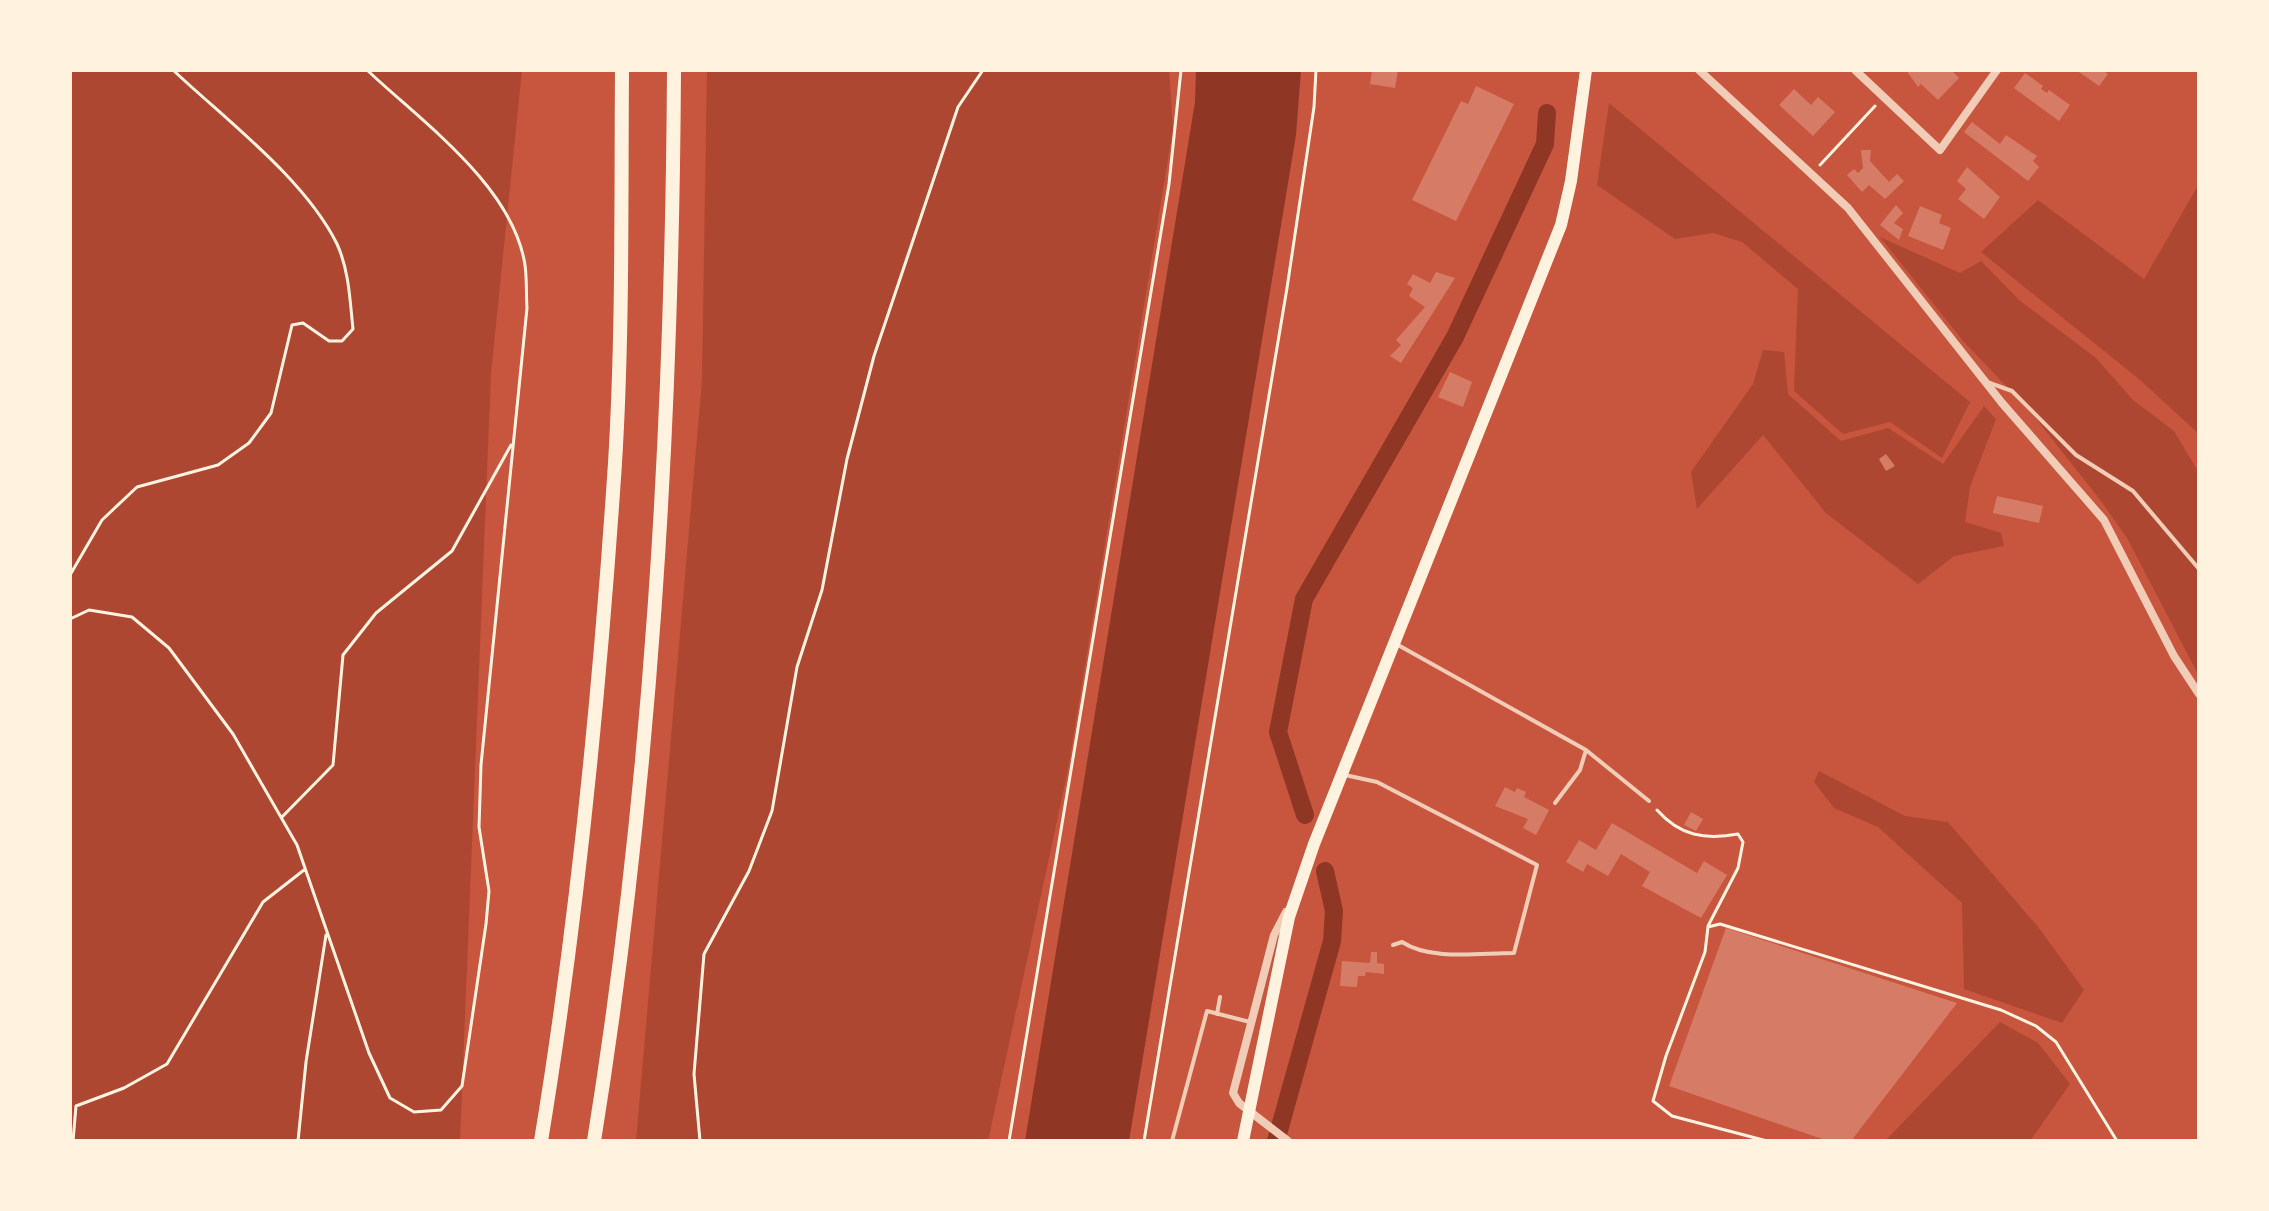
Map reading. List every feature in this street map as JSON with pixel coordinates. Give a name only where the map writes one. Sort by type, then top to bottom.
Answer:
[{"type":"highway","points":[[541,1141],[558,1037],[590,756],[615,460],[622,70]]},
{"type":"highway","points":[[594,1141],[611,1038],[645,744],[665,442],[674,70]]},
{"type":"main road","points":[[1243,1141],[1289,917],[1561,225],[1571,181],[1586,70]]},
{"type":"street","points":[[1699,70],[1848,208],[1985,382],[2104,520],[2174,656],[2199,694]]},
{"type":"street","points":[[1855,70],[1940,150],[1997,70]]},
{"type":"street","points":[[1287,1140],[1239,1103],[1233,1093],[1274,935],[1301,882]]},
{"type":"lane","points":[[1985,382],[2012,391],[2076,455],[2133,491],[2199,569]]},
{"type":"lane","points":[[1395,644],[1586,750],[1649,801]]},
{"type":"lane","points":[[1555,803],[1580,770],[1586,750]]},
{"type":"lane","points":[[1343,775],[1377,782],[1537,865],[1514,953],[1448,953],[1412,949],[1402,942],[1393,945]]},
{"type":"lane","points":[[1217,1014],[1220,997]]},
{"type":"lane","points":[[1172,1141],[1207,1011],[1250,1022]]},
{"type":"path","points":[[70,575],[102,520],[137,487],[218,465],[249,443],[271,413],[292,325],[303,323],[329,341],[342,341],[353,329],[349,288],[338,247],[313,202],[173,70]]},
{"type":"path","points":[[70,619],[89,610],[132,617],[169,648],[233,734],[282,817],[305,869],[369,1053],[390,1098],[414,1112],[441,1110],[462,1086],[486,924],[489,891],[479,827],[481,765],[527,308],[525,263],[512,226],[484,180],[367,70]]},
{"type":"path","points":[[700,1141],[694,1074],[704,954],[749,871],[772,811],[797,667],[822,590],[847,459],[874,356],[958,107],[983,70]]},
{"type":"path","points":[[1009,1141],[1166,199],[1181,94],[1181,70]]},
{"type":"path","points":[[1144,1141],[1287,288],[1314,107],[1316,70]]},
{"type":"path","points":[[1811,174],[1883,98]]},
{"type":"path","points":[[282,817],[333,765],[343,655],[376,613],[452,551],[512,443]]},
{"type":"path","points":[[1649,801],[1669,824],[1693,835],[1711,839],[1738,834],[1743,842],[1738,868],[1708,927],[1705,952],[1666,1056],[1653,1101],[1672,1116],[1767,1141]]},
{"type":"path","points":[[73,1141],[76,1106],[124,1088],[167,1064],[263,902],[305,869]]},
{"type":"path","points":[[1708,927],[1720,924],[1754,933],[1826,959],[2001,1010],[2036,1026],[2056,1042],[2117,1141]]},
{"type":"path","points":[[298,1141],[306,1062],[326,933]]},
{"type":"shaded area","points":[[70,70],[522,70],[491,373],[460,1141],[70,1141]]},
{"type":"shaded area","points":[[707,70],[1169,70],[1173,129],[1068,770],[988,1141],[636,1141],[702,380]]},
{"type":"shaded area","points":[[1196,70],[1301,70],[1296,135],[1129,1141],[1025,1141],[1195,102]]},
{"type":"shaded area","points":[[1609,103],[1970,402],[1942,458],[1890,422],[1843,434],[1794,391],[1798,289],[1742,242],[1713,233],[1675,239],[1597,185]]},
{"type":"shaded area","points":[[2199,184],[2199,434],[2140,380],[1981,252],[2038,200],[2144,279]]},
{"type":"shaded area","points":[[1880,237],[1960,273],[1981,261],[2019,300],[2096,358],[2133,400],[2174,431],[2199,473],[2199,676],[2127,538],[2101,501],[2031,412],[1964,342]]},
{"type":"shaded area","points":[[1763,350],[1784,352],[1788,394],[1841,441],[1888,428],[1943,464],[1984,406],[1996,419],[1970,487],[1965,522],[2001,533],[2004,546],[1954,556],[1918,584],[1826,513],[1763,435],[1697,509],[1691,472],[1753,384]]},
{"type":"shaded area","points":[[1819,771],[1905,816],[1948,822],[2039,928],[2084,990],[2062,1023],[1964,989],[1962,903],[1878,827],[1834,808],[1814,782]]},
{"type":"shaded area","points":[[2000,1022],[2038,1043],[2070,1084],[2030,1141],[1885,1141]]},
{"type":"building","points":[[1372,70],[1398,70],[1395,88],[1370,84]]},
{"type":"building","points":[[1906,70],[1951,70],[1959,78],[1938,100],[1921,84],[1918,87]]},
{"type":"building","points":[[2076,70],[2102,70],[2108,74],[2099,86]]},
{"type":"building","points":[[2025,73],[2043,86],[2041,89],[2047,93],[2049,90],[2070,105],[2059,121],[2014,88]]},
{"type":"building","points":[[1476,86],[1514,104],[1456,221],[1412,200],[1461,101],[1468,104]]},
{"type":"building","points":[[1794,89],[1811,105],[1818,97],[1835,112],[1813,136],[1779,105]]},
{"type":"building","points":[[1972,122],[2000,144],[2006,135],[2037,156],[2033,161],[2039,167],[2028,181],[1964,132]]},
{"type":"building","points":[[1861,150],[1871,150],[1870,161],[1889,182],[1897,174],[1904,181],[1885,199],[1869,185],[1862,192],[1847,175],[1854,169],[1858,173],[1863,168]]},
{"type":"building","points":[[1967,167],[2000,197],[1984,219],[1958,199],[1966,189],[1957,181]]},
{"type":"building","points":[[1896,205],[1903,213],[1894,223],[1903,229],[1899,240],[1880,225]]},
{"type":"building","points":[[1920,206],[1942,215],[1939,223],[1951,228],[1943,250],[1908,236]]},
{"type":"building","points":[[1436,272],[1455,278],[1401,363],[1390,356],[1401,345],[1396,340],[1425,307],[1409,296],[1413,288],[1407,284],[1413,274],[1430,283]]},
{"type":"building","points":[[1450,372],[1472,382],[1463,407],[1438,397]]},
{"type":"building","points":[[1886,454],[1895,466],[1886,471],[1879,459]]},
{"type":"building","points":[[1997,496],[2043,506],[2039,523],[1993,513]]},
{"type":"building","points":[[1505,787],[1515,792],[1517,788],[1526,792],[1524,797],[1549,810],[1536,835],[1523,828],[1528,819],[1495,806]]},
{"type":"building","points":[[1691,812],[1703,819],[1696,831],[1684,825]]},
{"type":"building","points":[[1612,823],[1697,873],[1704,861],[1727,875],[1701,918],[1642,886],[1650,872],[1621,854],[1608,876],[1587,864],[1583,872],[1566,862],[1579,840],[1596,850]]},
{"type":"building","points":[[1726,928],[1957,1003],[1851,1141],[1828,1141],[1669,1086]]},
{"type":"building","points":[[1371,952],[1377,952],[1377,963],[1384,964],[1384,974],[1366,972],[1365,976],[1358,976],[1357,987],[1340,986],[1342,961],[1370,963]]},
{"type":"waterway","points":[[1305,815],[1278,732],[1304,599],[1455,337],[1545,144],[1547,113]]},
{"type":"waterway","points":[[1276,1141],[1332,941],[1334,911],[1325,871]]}]
